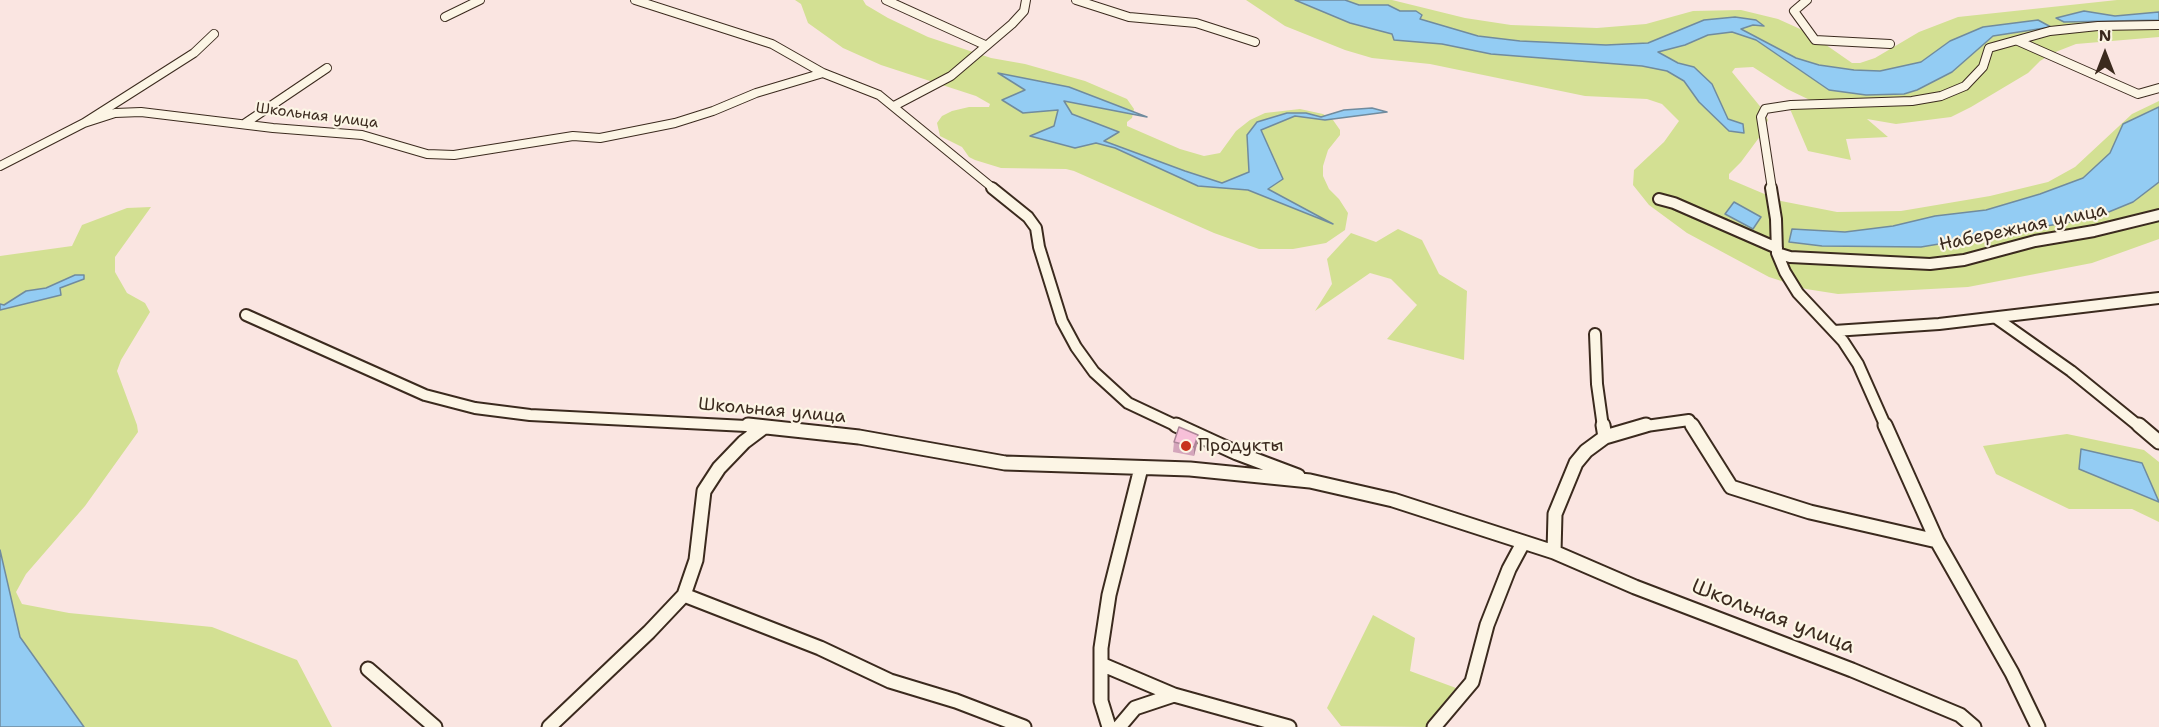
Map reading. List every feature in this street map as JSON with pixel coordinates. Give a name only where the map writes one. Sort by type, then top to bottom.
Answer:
[{"type":"street","points":[[445,17],[480,0]]},
{"type":"street","name":"Школьная улица","points":[[635,0],[661,10],[749,35],[791,53],[823,73],[879,95],[1028,217],[1036,228],[1039,247],[1062,321],[1076,347],[1109,388],[1128,403],[1170,423],[1236,453],[1310,481]]},
{"type":"street","points":[[886,0],[985,45]]},
{"type":"street","points":[[894,106],[951,76],[1012,24],[1024,10],[1026,0]]},
{"type":"street","points":[[1078,0],[1130,17],[1196,23],[1255,42]]},
{"type":"street","points":[[1807,0],[1794,10],[1815,40],[1890,44]]},
{"type":"street","points":[[2038,727],[2012,674],[1937,541],[1858,364],[1834,331],[1798,293],[1785,272],[1777,251],[1772,185],[1761,117],[1765,109],[1810,104],[1912,101],[1941,96],[1965,86],[1983,67],[1989,48],[2050,31],[2098,26],[2159,25]]},
{"type":"street","name":"Школьная улица","points":[[1,165],[84,123],[194,53],[214,34]]},
{"type":"street","points":[[2018,41],[2138,93],[2159,88]]},
{"type":"street","points":[[244,124],[327,68]]},
{"type":"street","name":"Школьная улица","points":[[84,123],[115,113],[141,112],[362,135],[427,154],[454,155],[573,136],[600,138],[675,123],[713,111],[756,93],[823,73]]},
{"type":"street","name":"Набережная улица","points":[[1659,199],[1674,203],[1790,257],[1930,264],[1964,260],[2035,241],[2094,231],[2159,215]]},
{"type":"street","points":[[1834,331],[1939,324],[2159,298]]},
{"type":"street","name":"Школьная улица","points":[[246,315],[425,394],[475,408],[530,415],[764,427],[859,437],[1005,463],[1190,469],[1310,481],[1393,500],[1554,552],[1635,587],[1960,715],[1974,727]]},
{"type":"street","points":[[1996,318],[2071,371],[2159,442]]},
{"type":"street","points":[[1595,334],[1597,384],[1605,437]]},
{"type":"street","points":[[1554,552],[1555,514],[1576,463],[1586,451],[1605,437],[1642,426],[1689,420],[1731,487],[1810,512],[1937,541]]},
{"type":"street","points":[[549,727],[649,632],[684,595],[696,560],[704,490],[719,468],[744,442],[764,427]]},
{"type":"street","points":[[1109,727],[1101,701],[1101,648],[1109,595],[1141,468]]},
{"type":"street","points":[[1434,727],[1472,682],[1487,625],[1509,569],[1524,543]]},
{"type":"street","points":[[684,595],[820,648],[890,681],[956,701],[1024,727]]},
{"type":"street","points":[[1101,664],[1174,695],[1289,727]]},
{"type":"street","points":[[368,669],[435,727]]},
{"type":"street","points":[[1119,727],[1135,708],[1174,695]]},
{"type":"green space","points":[[795,0],[863,0],[866,5],[888,18],[928,37],[991,58],[1025,64],[1085,81],[1127,99],[1134,109],[1127,126],[1180,149],[1204,156],[1220,153],[1236,131],[1250,120],[1265,113],[1300,109],[1323,114],[1333,120],[1340,130],[1340,135],[1328,150],[1323,166],[1323,176],[1329,189],[1348,213],[1345,230],[1326,243],[1293,249],[1259,249],[1214,233],[1074,171],[1001,168],[975,160],[969,157],[962,147],[940,136],[937,123],[942,116],[952,111],[969,107],[989,107],[990,104],[976,96],[881,65],[843,48],[808,23],[801,4]]},
{"type":"green space","points":[[1246,0],[1392,0],[1465,18],[1511,25],[1597,28],[1646,24],[1693,11],[1741,10],[1778,19],[1809,33],[1852,63],[1860,63],[1875,58],[1919,32],[1958,17],[2117,0],[2159,0],[2159,37],[2076,44],[2053,53],[2040,61],[2028,73],[1951,117],[1896,124],[1867,119],[1888,137],[1846,139],[1851,160],[1808,151],[1790,109],[1814,102],[1787,89],[1753,67],[1735,68],[1732,72],[1763,110],[1768,120],[1761,135],[1729,174],[1729,179],[1781,201],[1837,212],[1901,211],[1990,196],[2048,182],[2075,167],[2132,114],[2159,101],[2159,239],[2092,263],[1968,287],[1838,294],[1806,289],[1769,277],[1687,233],[1649,205],[1633,185],[1634,170],[1664,142],[1679,121],[1662,104],[1647,99],[1585,96],[1430,64],[1372,58],[1345,50],[1285,26]]},
{"type":"green space","points":[[151,207],[115,257],[115,272],[127,293],[145,303],[150,312],[121,360],[117,371],[138,432],[85,506],[26,574],[16,592],[22,604],[69,613],[212,627],[297,660],[332,727],[0,727],[0,256],[72,246],[82,225],[127,208]]},
{"type":"green space","points":[[1398,229],[1422,240],[1439,274],[1467,291],[1464,360],[1387,339],[1417,305],[1391,279],[1370,273],[1315,311],[1332,284],[1327,259],[1351,233],[1376,242]]},
{"type":"green space","points":[[2067,434],[2144,450],[2159,462],[2159,522],[2132,509],[2069,509],[1996,474],[1983,446]]},
{"type":"green space","points":[[1373,615],[1415,638],[1410,671],[1456,688],[1426,727],[1341,726],[1327,708]]},
{"type":"water","points":[[1295,0],[1345,0],[1359,5],[1388,5],[1400,11],[1416,11],[1422,15],[1420,19],[1478,36],[1520,41],[1606,45],[1648,43],[1704,20],[1735,17],[1756,20],[1764,26],[1753,25],[1741,29],[1796,58],[1819,65],[1880,71],[1921,62],[1950,41],[1983,27],[2038,20],[2051,27],[1993,36],[1952,72],[1904,94],[1866,95],[1829,90],[1756,40],[1732,32],[1708,35],[1685,45],[1658,52],[1678,63],[1694,67],[1712,84],[1728,119],[1743,124],[1744,133],[1729,131],[1699,102],[1684,81],[1667,71],[1642,66],[1491,54],[1442,44],[1394,40],[1392,34],[1350,23]]},
{"type":"water","points":[[2084,11],[2115,16],[2159,12],[2159,20],[2064,22],[2056,18]]},
{"type":"water","points":[[998,73],[1069,87],[1147,117],[1064,101],[1072,114],[1119,132],[1104,141],[1222,183],[1249,172],[1247,135],[1257,122],[1287,113],[1306,113],[1321,117],[1344,110],[1372,108],[1387,112],[1325,120],[1295,116],[1261,130],[1283,179],[1268,189],[1333,224],[1248,190],[1198,186],[1115,148],[1096,143],[1075,148],[1030,136],[1054,126],[1058,110],[1023,113],[1002,100],[1025,90]]},
{"type":"water","points":[[2159,107],[2159,182],[2133,202],[2094,218],[1921,247],[1822,246],[1789,242],[1792,229],[1845,232],[1893,226],[1935,216],[1986,210],[2040,194],[2083,178],[2110,153],[2123,124]]},
{"type":"water","points":[[1734,202],[1761,217],[1753,229],[1725,214]]},
{"type":"water","points":[[75,275],[84,275],[84,279],[60,288],[61,295],[0,310],[0,304],[4,305],[26,291],[46,288]]},
{"type":"water","points":[[2081,449],[2142,463],[2159,502],[2079,469]]},
{"type":"water","points":[[0,550],[20,637],[84,727],[0,727]]},
{"type":"building","points":[[1179,427],[1198,435],[1194,447],[1174,442]]},
{"type":"place","name":"Продукты","points":[[1186,446]]}]
